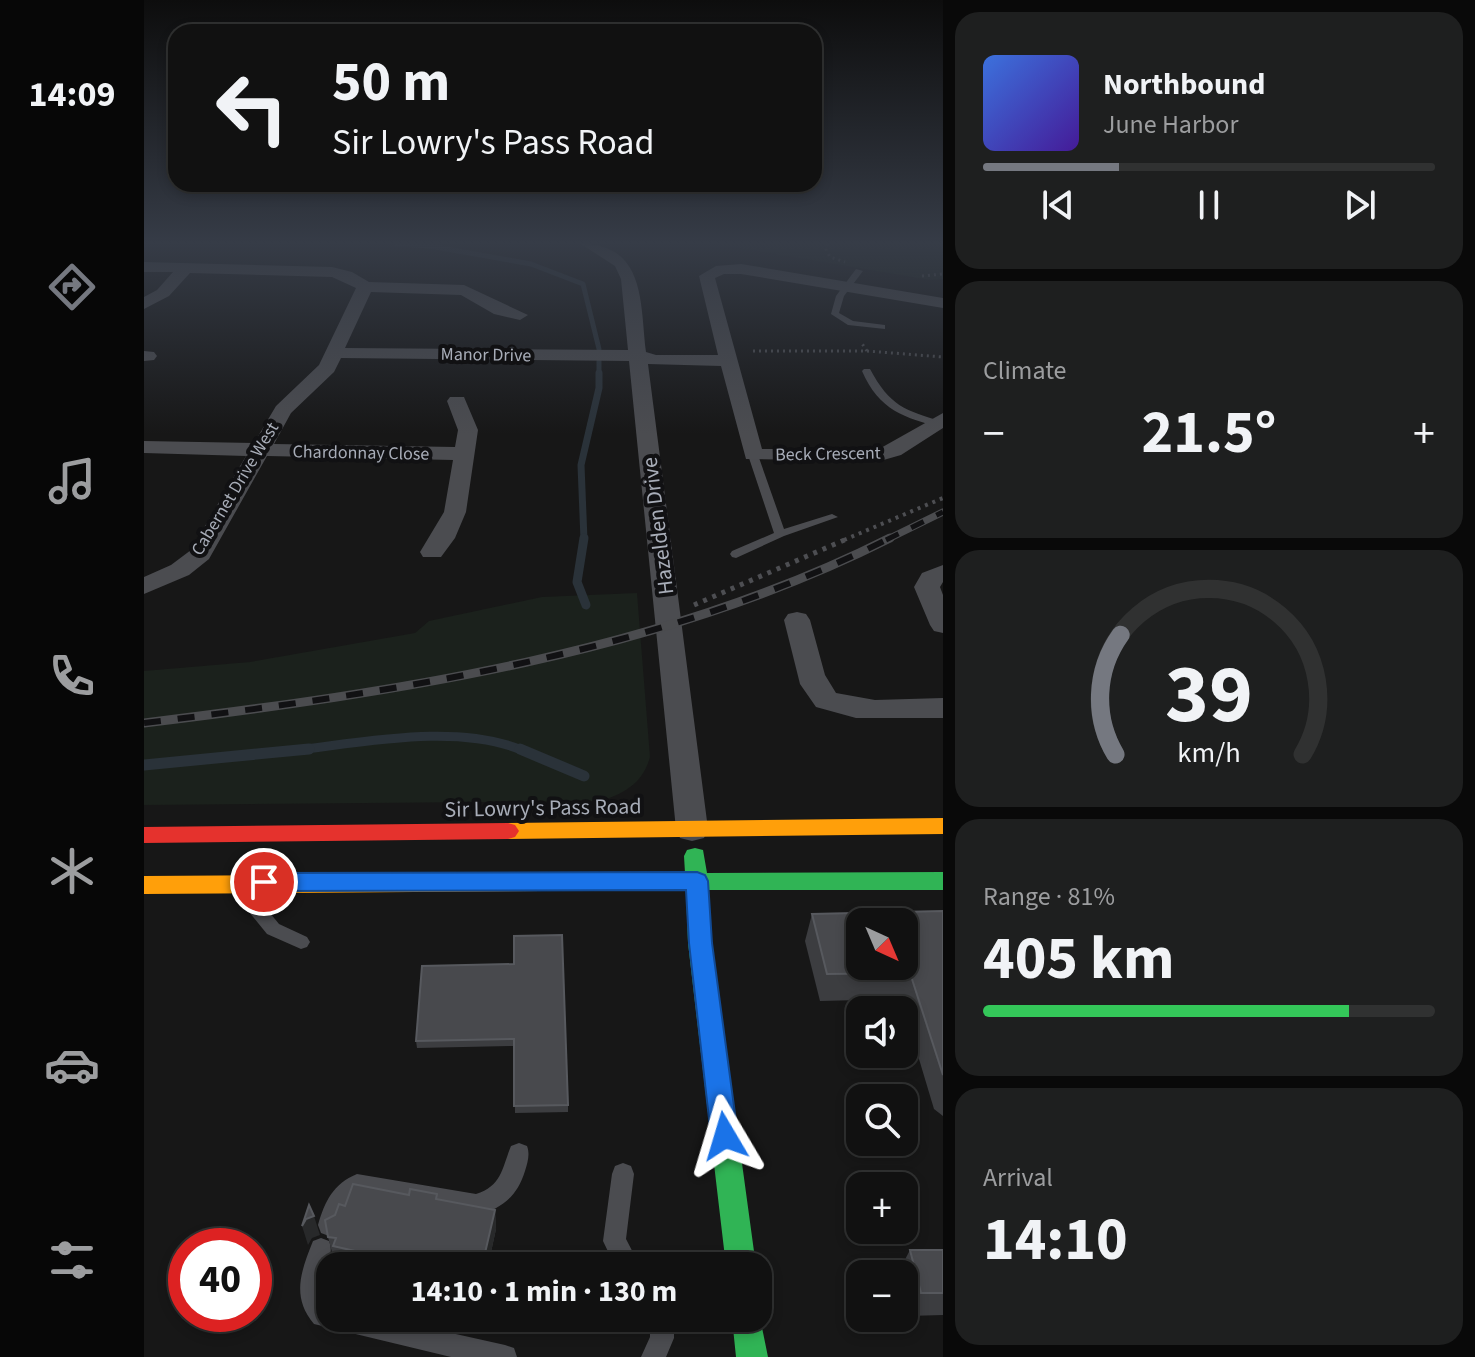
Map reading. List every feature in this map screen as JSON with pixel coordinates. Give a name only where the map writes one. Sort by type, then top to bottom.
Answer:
[{"type":"main road","name":"Sir Lowry's Pass Road","points":[[144,835],[943,826]]},
{"type":"main road","points":[[692,829],[700,943],[739,1252]]},
{"type":"main road","points":[[144,885],[235,882],[943,881]]},
{"type":"main road","points":[[749,1332],[752,1357]]},
{"type":"street","name":"Cabernet Drive West","points":[[144,586],[180,570],[200,554],[283,410],[318,380],[355,307]]},
{"type":"street","points":[[495,307],[520,315]]},
{"type":"street","name":"Hazelden Drive","points":[[632,307],[668,615],[677,721],[692,829]]},
{"type":"street","name":"Beck Crescent","points":[[714,307],[753,455],[880,455],[894,451],[941,423]]},
{"type":"street","name":"Manor Drive","points":[[334,353],[638,356]]},
{"type":"street","points":[[638,356],[656,360],[727,358]]},
{"type":"street","name":"Chardonnay Close","points":[[432,552],[443,538],[455,512],[467,422],[457,401]]},
{"type":"street","name":"Chardonnay Close","points":[[144,447],[463,454]]},
{"type":"street","points":[[943,572],[931,578],[927,587],[943,625]]},
{"type":"street","points":[[797,620],[818,692],[828,703],[846,708],[943,708]]},
{"type":"lane","points":[[835,307],[835,314],[851,323],[882,327]]},
{"type":"lane","points":[[867,371],[883,401],[941,423]]},
{"type":"lane","points":[[753,455],[780,534]]},
{"type":"lane","points":[[736,554],[780,534],[832,517]]},
{"type":"lane","points":[[235,882],[273,929],[301,942]]},
{"type":"lane","points":[[505,1357],[322,1316],[309,1299],[308,1288],[336,1202],[348,1188],[357,1185],[476,1205],[491,1202],[504,1193],[512,1182],[519,1153]]},
{"type":"lane","points":[[620,1252],[614,1241],[623,1174]]},
{"type":"lane","points":[[653,1357],[662,1332]]},
{"type":"path","points":[[851,323],[867,351],[867,371]]},
{"type":"path","points":[[727,358],[757,363],[752,350],[867,351],[943,357]]},
{"type":"path","points":[[668,615],[943,498]]},
{"type":"shaded area","points":[[637,593],[650,757],[638,780],[618,794],[601,801],[144,805],[144,671],[250,662],[415,633],[429,621],[542,597]]},
{"type":"building","points":[[943,911],[943,1075],[912,980],[918,980],[918,912]]},
{"type":"building","points":[[846,913],[846,974],[827,974],[812,914]]},
{"type":"building","points":[[562,935],[568,1105],[514,1106],[514,1039],[416,1041],[422,966],[514,964],[514,936]]},
{"type":"building","points":[[353,1184],[409,1195],[410,1189],[437,1194],[436,1199],[495,1210],[485,1252],[355,1252],[333,1246],[336,1238],[328,1237],[325,1220],[335,1215],[339,1204],[345,1206]]},
{"type":"building","points":[[309,1205],[314,1216],[306,1219],[302,1226]]},
{"type":"building","points":[[910,1250],[943,1250],[943,1293],[921,1293],[918,1260],[913,1260]]},
{"type":"waterway","points":[[589,307],[599,349]]},
{"type":"waterway","points":[[584,538],[581,465],[599,388],[599,361]]},
{"type":"waterway","points":[[584,538],[577,582],[586,605]]},
{"type":"waterway","points":[[291,751],[439,736],[498,742],[524,751]]},
{"type":"waterway","points":[[291,751],[309,749]]},
{"type":"waterway","points":[[520,749],[584,776]]},
{"type":"waterway","points":[[144,765],[291,751]]},
{"type":"railway","points":[[886,540],[943,512]]},
{"type":"railway","points":[[144,723],[431,681],[620,639],[712,611],[802,578],[890,538]]},
{"type":"traffic: fast","points":[[695,856],[700,943],[739,1252]]},
{"type":"traffic: fast","points":[[541,882],[943,881]]},
{"type":"traffic: fast","points":[[749,1332],[752,1357]]},
{"type":"traffic: slow","points":[[508,831],[943,826]]},
{"type":"traffic: slow","points":[[144,885],[541,882]]},
{"type":"traffic: jam","points":[[144,835],[508,831]]},
{"type":"route","points":[[264,882],[587,884],[697,881],[700,943],[725,1136]]}]
